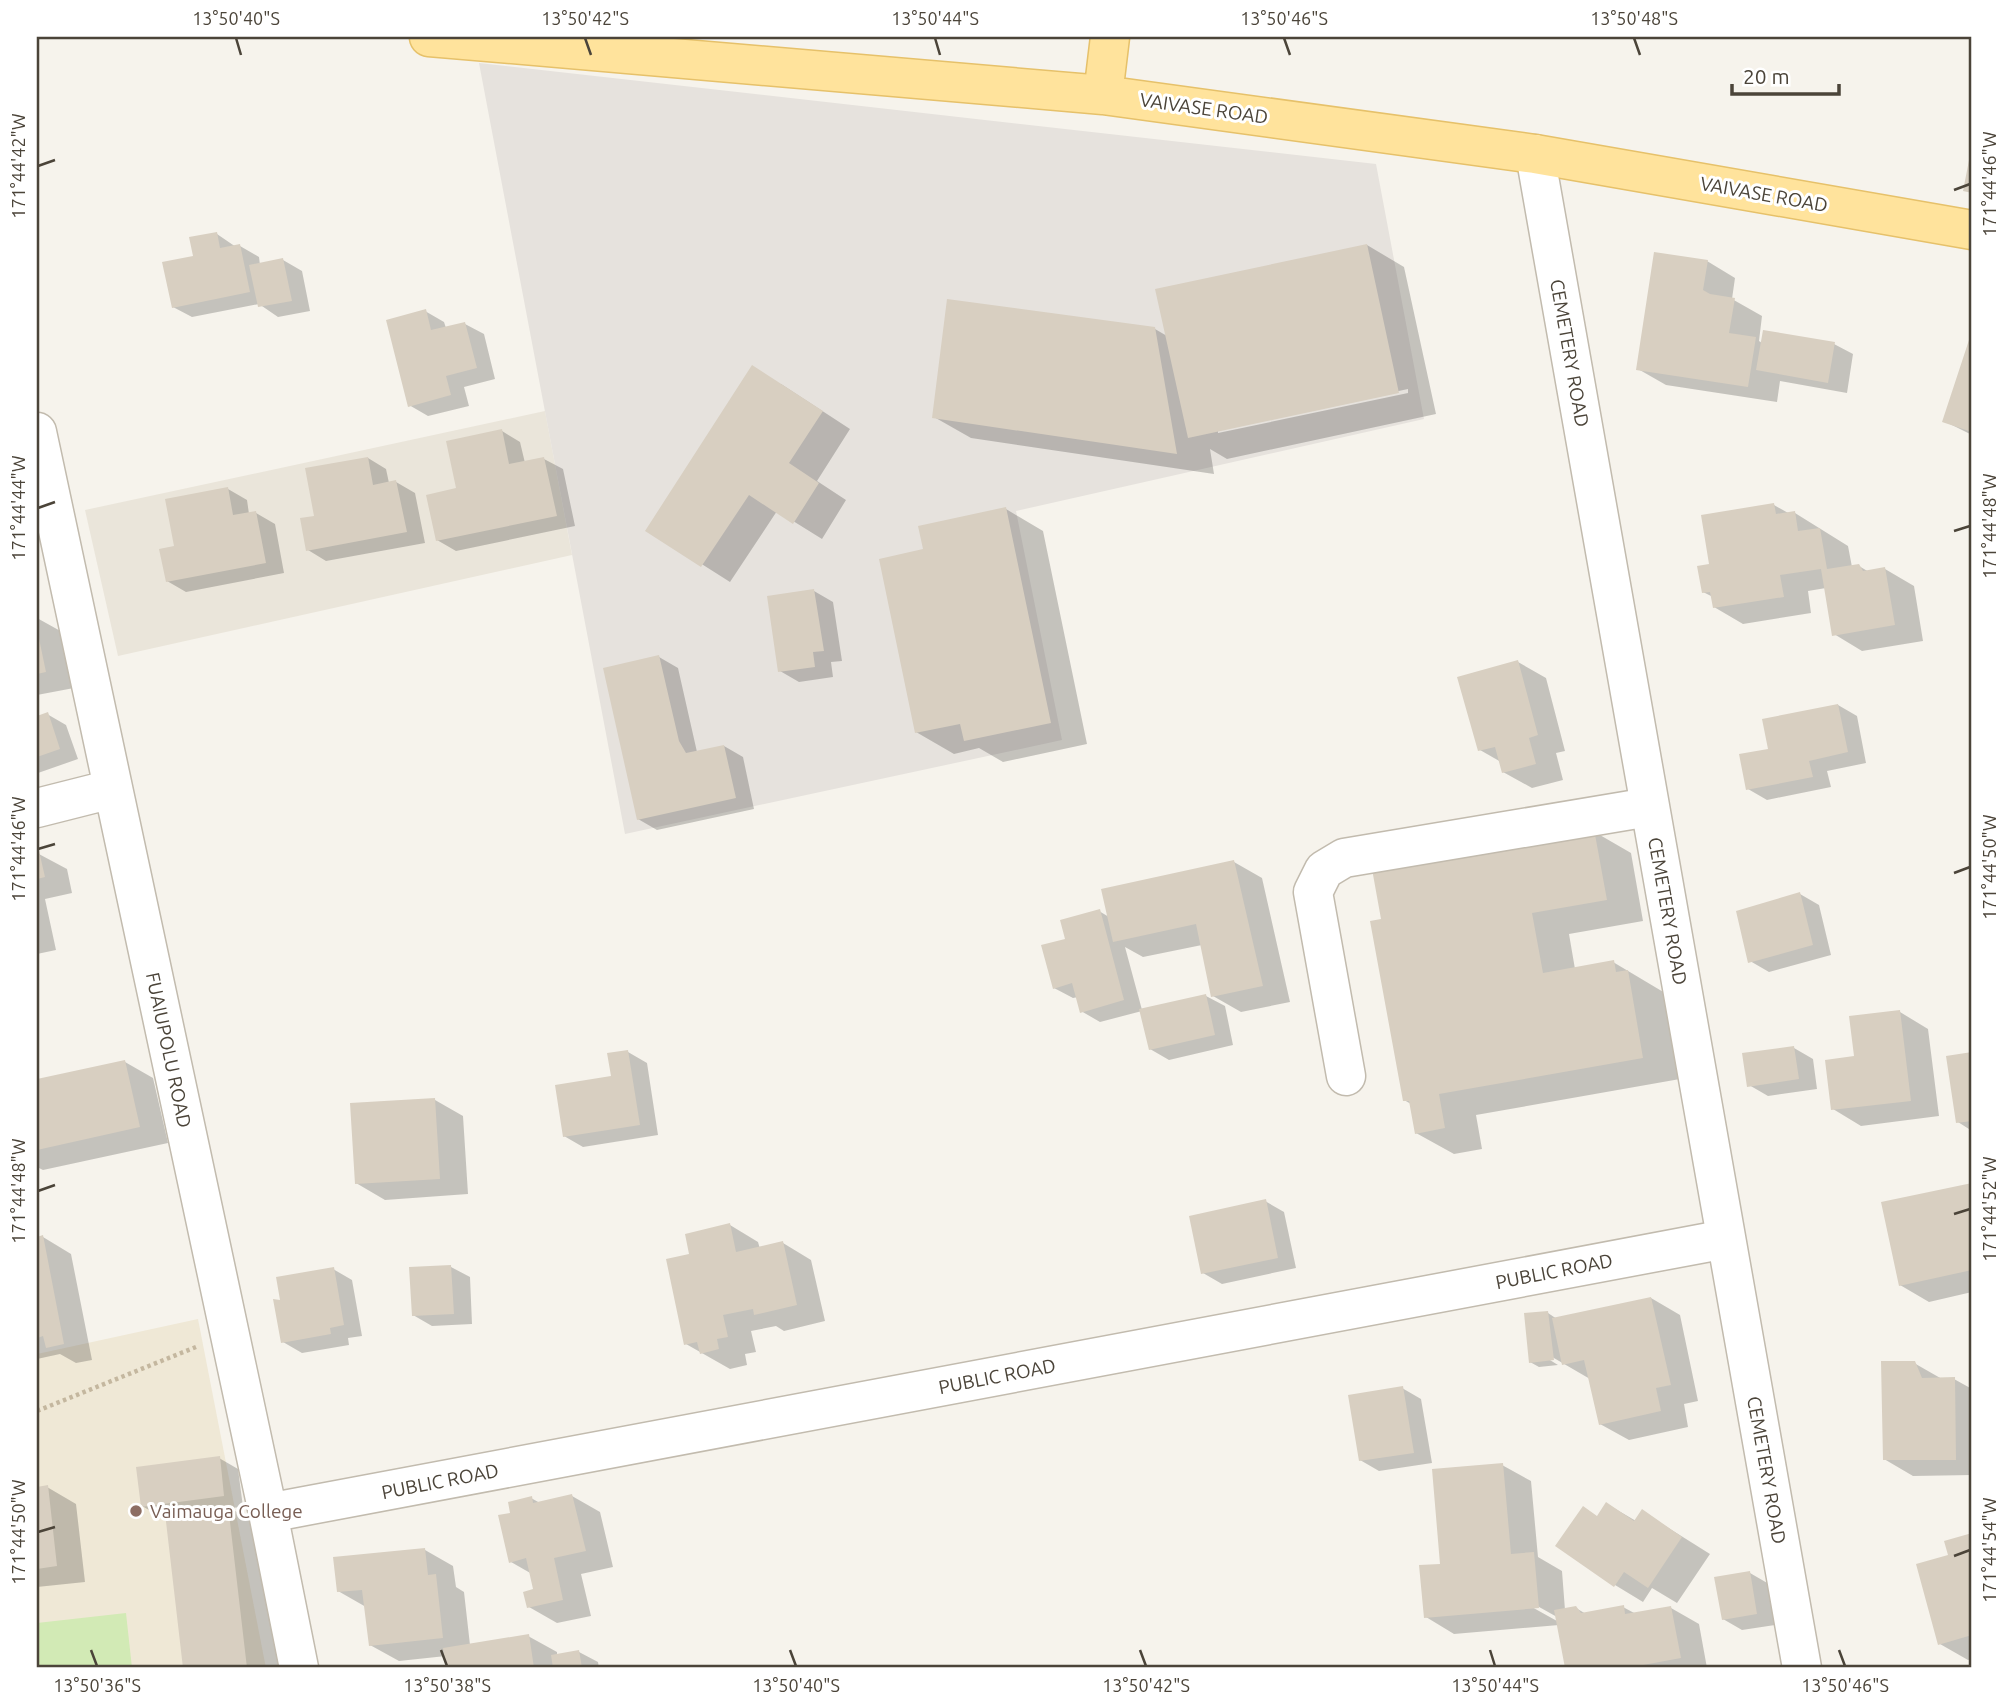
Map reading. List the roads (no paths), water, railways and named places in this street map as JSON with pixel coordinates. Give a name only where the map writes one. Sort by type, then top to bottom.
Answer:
[{"type":"main road","name":"VAIVASE ROAD","points":[[429,37],[1103,95],[1535,154],[1972,230]]},
{"type":"main road","points":[[1103,95],[1110,37]]},
{"type":"street","name":"CEMETERY ROAD","points":[[1535,154],[1802,1668]]},
{"type":"street","name":"FUAIUPOLU ROAD","points":[[37,432],[299,1668]]},
{"type":"street","points":[[37,808],[112,789]]},
{"type":"street","points":[[1346,1076],[1313,892],[1324,870],[1344,858],[1649,807]]},
{"type":"street","name":"PUBLIC ROAD","points":[[268,1513],[1726,1239]]},
{"type":"place","name":"Vaimauga College","points":[[136,1511]]}]
